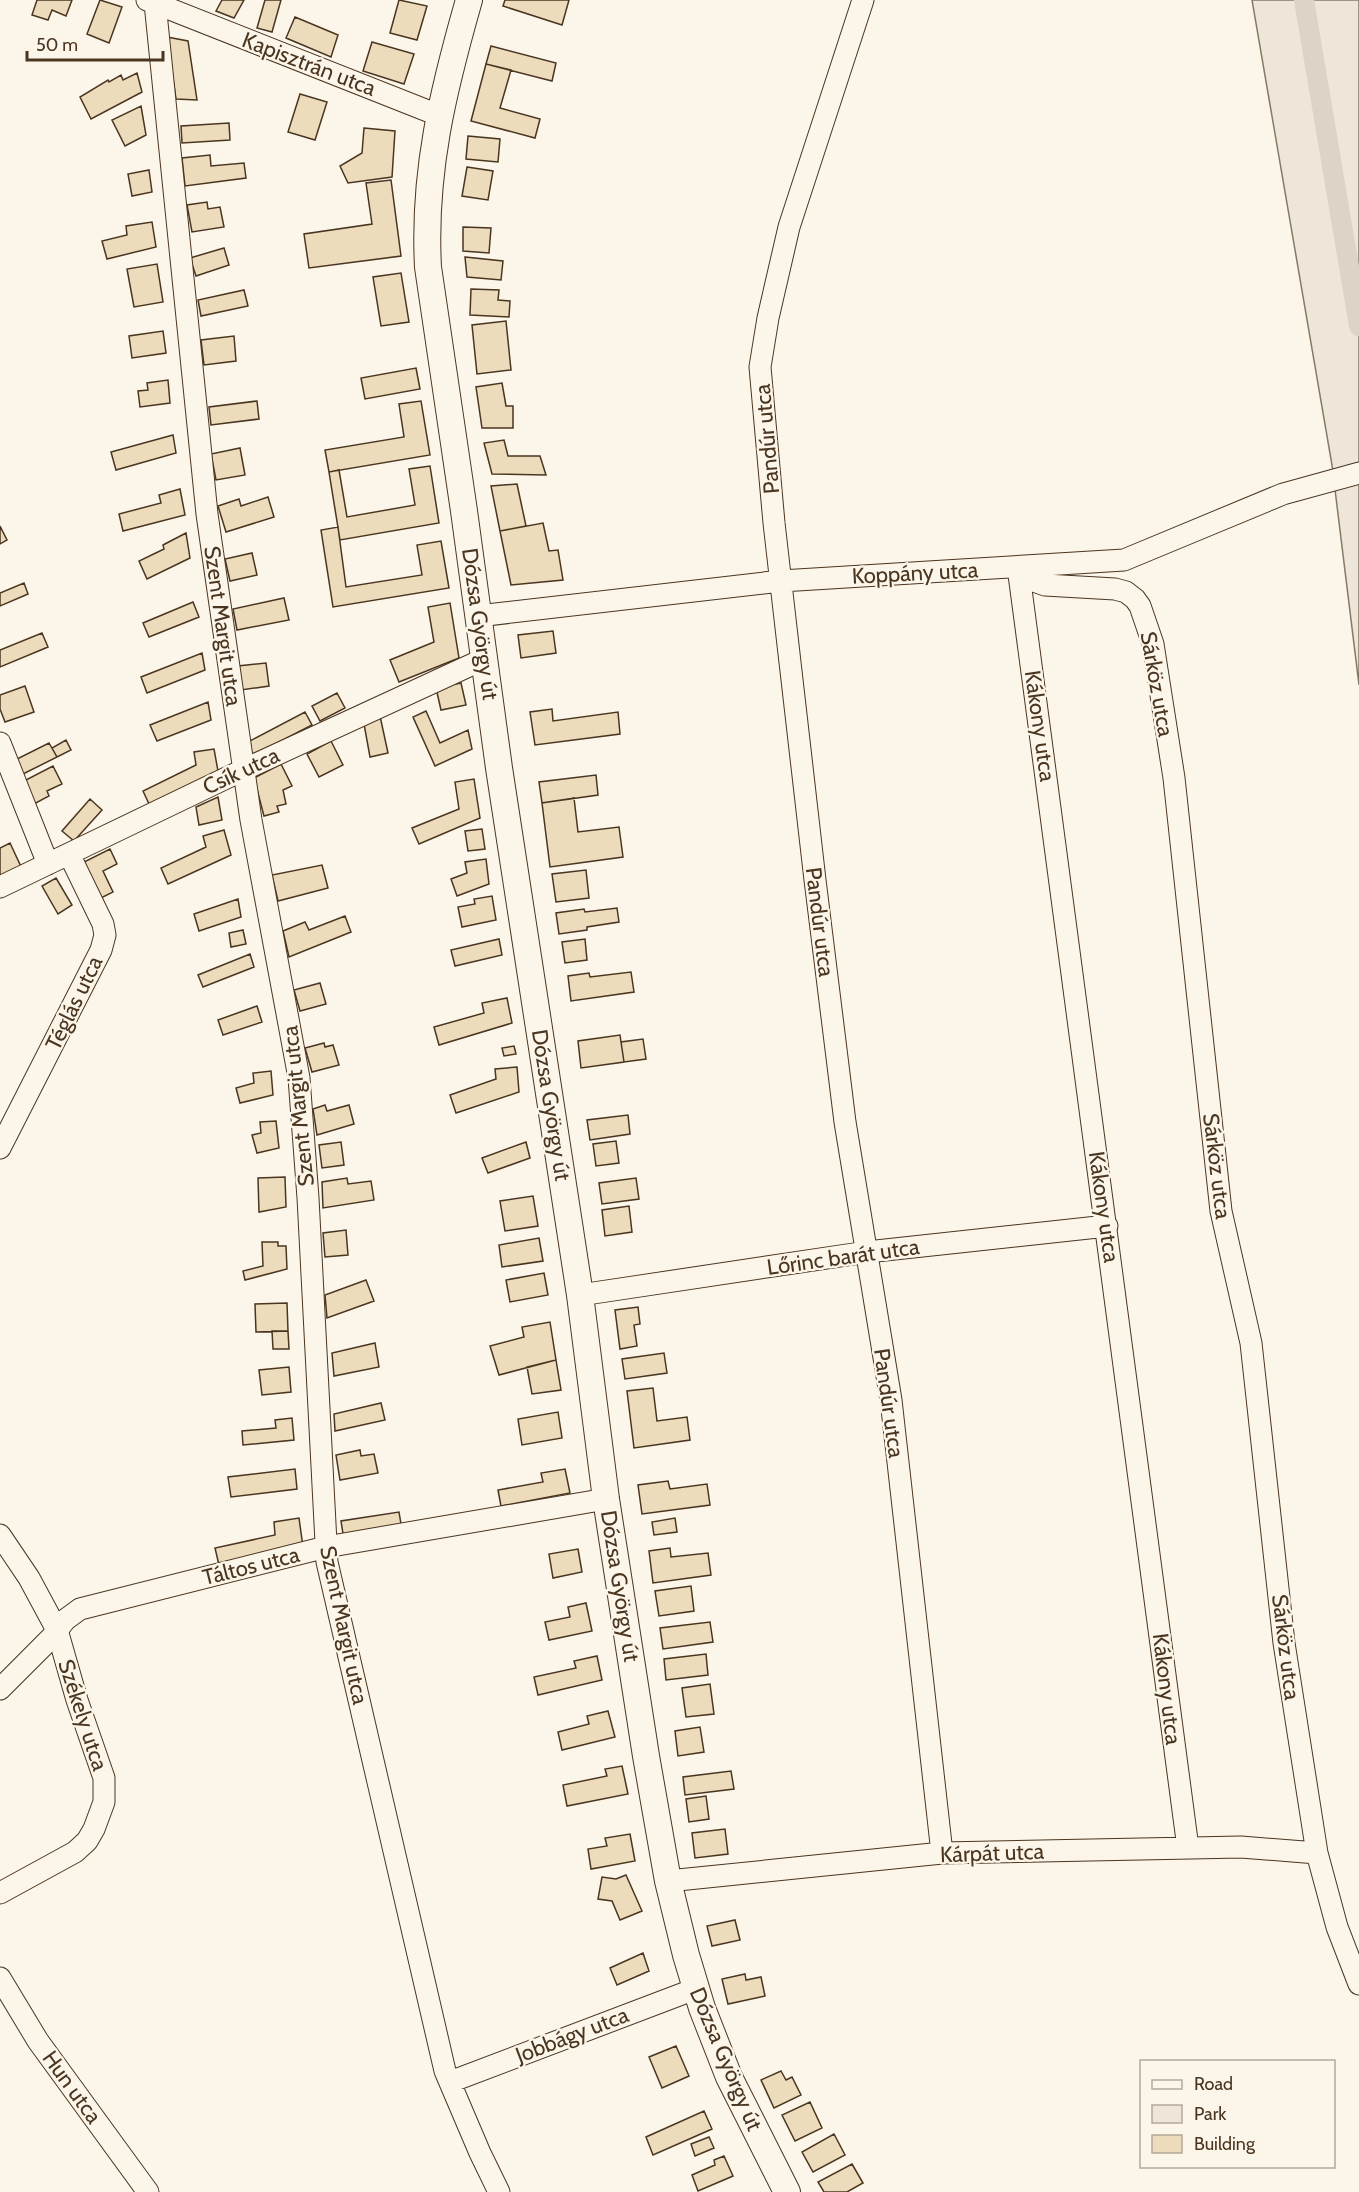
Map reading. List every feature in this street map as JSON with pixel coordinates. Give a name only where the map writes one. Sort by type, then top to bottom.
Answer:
[{"type":"main road","name":"Dózsa György út","points":[[469,0],[438,115],[427,213],[428,267],[499,768],[580,1295],[606,1499],[668,1881],[695,1989],[729,2078],[787,2192]]},
{"type":"street","name":"Pandúr utca","points":[[863,0],[789,228],[768,318],[760,367],[781,581],[815,880],[844,1111],[891,1400],[942,1853]]},
{"type":"street","name":"Kapisztrán utca","points":[[151,2],[438,115]]},
{"type":"street","name":"Szent Margit utca","points":[[151,2],[207,514],[253,832],[299,1078],[308,1198],[327,1562],[445,2071],[499,2192]]},
{"type":"street","name":"Koppány utca","points":[[478,616],[781,581],[1019,571],[1124,560],[1283,494],[1359,473]]},
{"type":"street","name":"Kákony utca","points":[[1019,571],[1188,1848]]},
{"type":"street","name":"Sárköz utca","points":[[1019,571],[1045,585],[1115,589],[1126,592],[1140,606],[1153,644],[1174,778],[1221,1211],[1251,1343],[1284,1643],[1317,1853],[1337,1927],[1359,1984]]},
{"type":"street","name":"Csík utca","points":[[0,887],[243,770],[484,659]]},
{"type":"street","points":[[0,743],[48,864]]},
{"type":"street","name":"Téglás utca","points":[[0,1148],[101,950],[105,935],[103,924],[69,854]]},
{"type":"street","name":"Lőrinc barát utca","points":[[580,1295],[867,1252],[1107,1226]]},
{"type":"street","name":"Táltos utca","points":[[0,1689],[65,1620],[80,1609],[326,1547],[606,1499]]},
{"type":"street","name":"Székely utca","points":[[0,1535],[29,1578],[57,1630],[77,1700],[104,1778],[104,1802],[87,1841],[75,1852],[0,1893]]},
{"type":"street","name":"Kárpát utca","points":[[668,1881],[942,1853],[1241,1847],[1317,1853]]},
{"type":"street","name":"Hun utca","points":[[0,1978],[38,2041],[148,2192]]},
{"type":"street","name":"Jobbágy utca","points":[[450,2082],[695,1989]]},
{"type":"green space","points":[[1252,0],[1359,0],[1359,685],[1332,465]]},
{"type":"building","points":[[37,0],[72,0],[66,16],[52,10],[48,20],[32,15]]},
{"type":"building","points":[[100,0],[122,7],[109,43],[87,34]]},
{"type":"building","points":[[222,0],[244,0],[234,18],[216,11]]},
{"type":"building","points":[[265,0],[281,0],[272,32],[257,28]]},
{"type":"building","points":[[399,0],[427,6],[417,40],[390,33]]},
{"type":"building","points":[[505,0],[569,0],[562,25],[503,6]]},
{"type":"building","points":[[295,17],[338,35],[331,57],[286,38]]},
{"type":"building","points":[[167,37],[188,41],[197,100],[176,99]]},
{"type":"building","points":[[372,42],[414,54],[404,84],[363,71]]},
{"type":"building","points":[[491,46],[556,63],[552,81],[486,64]]},
{"type":"building","points":[[486,64],[511,70],[500,108],[540,119],[535,138],[471,121]]},
{"type":"building","points":[[137,73],[142,92],[91,119],[80,97],[108,80],[109,82],[121,75],[123,80]]},
{"type":"building","points":[[300,94],[327,102],[315,140],[288,132]]},
{"type":"building","points":[[141,106],[146,135],[125,146],[112,120]]},
{"type":"building","points":[[229,123],[230,140],[182,143],[181,126]]},
{"type":"building","points":[[364,128],[395,131],[392,177],[348,183],[340,166],[362,153]]},
{"type":"building","points":[[468,136],[500,139],[498,162],[466,159]]},
{"type":"building","points":[[210,155],[211,166],[244,163],[246,178],[185,186],[182,158]]},
{"type":"building","points":[[467,167],[493,171],[488,200],[462,196]]},
{"type":"building","points":[[149,170],[152,192],[132,196],[128,174]]},
{"type":"building","points":[[391,180],[401,256],[309,268],[304,234],[372,224],[366,183]]},
{"type":"building","points":[[207,202],[208,209],[220,207],[224,227],[192,232],[187,205]]},
{"type":"building","points":[[152,222],[156,247],[107,259],[102,241],[127,235],[126,226]]},
{"type":"building","points":[[463,227],[491,228],[489,253],[463,251]]},
{"type":"building","points":[[224,248],[229,265],[196,276],[190,258]]},
{"type":"building","points":[[465,257],[503,261],[501,280],[467,277]]},
{"type":"building","points":[[157,264],[163,302],[134,307],[127,269]]},
{"type":"building","points":[[401,273],[409,322],[381,326],[373,277]]},
{"type":"building","points":[[471,289],[499,290],[498,300],[510,301],[509,317],[470,315]]},
{"type":"building","points":[[244,290],[248,306],[201,316],[198,300]]},
{"type":"building","points":[[506,321],[511,370],[477,374],[472,325]]},
{"type":"building","points":[[163,331],[166,353],[132,358],[129,336]]},
{"type":"building","points":[[234,336],[236,361],[204,365],[201,340]]},
{"type":"building","points":[[416,368],[420,389],[365,399],[361,378]]},
{"type":"building","points":[[168,380],[170,403],[140,407],[138,391],[148,390],[147,383]]},
{"type":"building","points":[[502,383],[506,406],[513,406],[513,428],[482,428],[476,387]]},
{"type":"building","points":[[257,401],[259,419],[211,425],[209,407]]},
{"type":"building","points":[[421,401],[430,455],[329,472],[325,450],[404,437],[399,404]]},
{"type":"building","points":[[173,435],[176,453],[116,470],[111,452]]},
{"type":"building","points":[[504,440],[508,456],[540,456],[546,475],[492,474],[484,443]]},
{"type":"building","points":[[240,448],[245,475],[216,480],[211,454]]},
{"type":"building","points":[[430,466],[439,523],[340,540],[329,472],[339,470],[347,517],[415,505],[409,469]]},
{"type":"building","points":[[517,484],[526,526],[500,531],[491,486]]},
{"type":"building","points":[[180,489],[185,515],[123,531],[119,514],[161,503],[159,495]]},
{"type":"building","points":[[268,497],[274,517],[226,532],[218,506],[239,499],[241,506]]},
{"type":"building","points":[[543,523],[549,551],[558,550],[563,580],[511,585],[500,531]]},
{"type":"building","points":[[0,526],[7,540],[0,544]]},
{"type":"building","points":[[338,527],[346,587],[422,575],[417,545],[441,541],[449,588],[333,607],[321,530]]},
{"type":"building","points":[[186,533],[190,558],[147,579],[139,561],[164,549],[163,545]]},
{"type":"building","points":[[252,553],[257,575],[230,581],[225,559]]},
{"type":"building","points":[[24,583],[28,594],[0,606],[0,593]]},
{"type":"building","points":[[284,598],[289,620],[237,630],[233,609]]},
{"type":"building","points":[[193,602],[199,617],[149,637],[143,623]]},
{"type":"building","points":[[450,603],[459,658],[399,682],[390,660],[434,642],[428,607]]},
{"type":"building","points":[[553,631],[556,653],[521,658],[518,635]]},
{"type":"building","points":[[42,633],[48,647],[0,667],[0,650]]},
{"type":"building","points":[[202,653],[205,670],[147,693],[141,677]]},
{"type":"building","points":[[266,663],[269,686],[241,690],[238,666]]},
{"type":"building","points":[[461,683],[466,705],[441,710],[436,688]]},
{"type":"building","points":[[25,686],[34,712],[5,722],[0,709],[0,695]]},
{"type":"building","points":[[337,693],[345,708],[320,721],[312,706]]},
{"type":"building","points":[[208,702],[211,720],[157,741],[150,725]]},
{"type":"building","points":[[552,709],[553,721],[618,712],[620,734],[535,745],[530,712]]},
{"type":"building","points":[[426,711],[440,743],[468,730],[472,749],[435,766],[413,717]]},
{"type":"building","points":[[305,712],[312,725],[252,756],[246,743]]},
{"type":"building","points":[[380,716],[388,753],[370,757],[364,724]]},
{"type":"building","points":[[66,740],[71,750],[57,757],[52,748]]},
{"type":"building","points":[[331,741],[343,765],[319,777],[307,754]]},
{"type":"building","points":[[49,743],[57,757],[23,774],[15,760]]},
{"type":"building","points":[[214,749],[218,771],[150,806],[143,791],[196,765],[194,752]]},
{"type":"building","points":[[281,764],[292,786],[283,790],[286,804],[277,806],[279,812],[264,816],[254,778]]},
{"type":"building","points":[[53,766],[62,784],[47,791],[49,796],[34,804],[22,782]]},
{"type":"building","points":[[596,775],[598,795],[542,803],[539,782]]},
{"type":"building","points":[[474,779],[480,818],[419,844],[412,828],[459,809],[455,782]]},
{"type":"building","points":[[218,797],[222,820],[199,825],[196,807]]},
{"type":"building","points":[[574,798],[578,832],[619,827],[623,857],[550,867],[542,803]]},
{"type":"building","points":[[90,799],[102,810],[74,841],[62,831]]},
{"type":"building","points":[[482,829],[485,849],[468,851],[465,831]]},
{"type":"building","points":[[224,830],[231,855],[168,884],[161,868],[206,847],[203,836]]},
{"type":"building","points":[[10,843],[23,871],[0,882],[0,848]]},
{"type":"building","points":[[110,849],[117,864],[103,871],[113,892],[97,900],[80,864]]},
{"type":"building","points":[[486,859],[489,884],[457,896],[451,879],[467,873],[465,862]]},
{"type":"building","points":[[322,865],[328,888],[278,901],[272,875]]},
{"type":"building","points":[[586,870],[589,898],[556,902],[552,874]]},
{"type":"building","points":[[56,878],[72,905],[58,914],[42,886]]},
{"type":"building","points":[[492,896],[496,920],[462,927],[458,907],[475,904],[474,899]]},
{"type":"building","points":[[238,899],[241,917],[199,931],[194,914]]},
{"type":"building","points":[[617,908],[619,922],[559,934],[556,913]]},
{"type":"building","points":[[345,916],[351,932],[289,957],[283,931],[305,922],[309,930]]},
{"type":"building","points":[[243,930],[246,944],[231,947],[229,933]]},
{"type":"building","points":[[499,939],[502,955],[455,966],[451,950]]},
{"type":"building","points":[[585,939],[587,960],[565,963],[562,942]]},
{"type":"building","points":[[250,954],[254,967],[203,987],[198,975]]},
{"type":"building","points":[[631,972],[634,992],[571,1001],[568,976],[589,973],[590,977]]},
{"type":"building","points":[[320,983],[326,1004],[300,1011],[294,990]]},
{"type":"building","points":[[507,998],[512,1023],[439,1045],[434,1027],[484,1013],[482,1003]]},
{"type":"building","points":[[257,1006],[262,1022],[223,1035],[218,1020]]},
{"type":"building","points":[[620,1035],[624,1062],[581,1068],[578,1041]]},
{"type":"building","points":[[643,1039],[646,1059],[624,1062],[621,1042]]},
{"type":"building","points":[[324,1043],[325,1047],[333,1045],[339,1065],[312,1072],[305,1048]]},
{"type":"building","points":[[514,1046],[516,1054],[504,1056],[502,1048]]},
{"type":"building","points":[[517,1067],[519,1092],[456,1113],[450,1095],[496,1079],[495,1069]]},
{"type":"building","points":[[271,1071],[273,1095],[240,1103],[236,1088],[254,1083],[253,1073]]},
{"type":"building","points":[[325,1105],[327,1111],[349,1105],[354,1124],[317,1135],[313,1109]]},
{"type":"building","points":[[628,1115],[630,1134],[590,1140],[587,1120]]},
{"type":"building","points":[[276,1121],[279,1148],[257,1153],[252,1135],[261,1133],[260,1122]]},
{"type":"building","points":[[616,1141],[619,1163],[596,1166],[593,1144]]},
{"type":"building","points":[[341,1142],[344,1165],[322,1168],[319,1145]]},
{"type":"building","points":[[526,1142],[530,1158],[488,1173],[482,1158]]},
{"type":"building","points":[[285,1177],[286,1207],[259,1212],[258,1178]]},
{"type":"building","points":[[347,1178],[348,1184],[371,1181],[374,1200],[323,1208],[322,1182]]},
{"type":"building","points":[[636,1178],[639,1199],[602,1204],[599,1183]]},
{"type":"building","points":[[533,1196],[538,1226],[505,1231],[500,1201]]},
{"type":"building","points":[[629,1206],[632,1232],[605,1236],[602,1210]]},
{"type":"building","points":[[346,1230],[348,1255],[325,1257],[323,1233]]},
{"type":"building","points":[[539,1238],[543,1261],[502,1267],[499,1245]]},
{"type":"building","points":[[262,1242],[278,1242],[278,1246],[286,1246],[287,1269],[245,1280],[243,1271],[263,1266]]},
{"type":"building","points":[[544,1273],[548,1295],[510,1302],[506,1280]]},
{"type":"building","points":[[366,1280],[374,1301],[327,1318],[325,1295]]},
{"type":"building","points":[[287,1303],[288,1331],[256,1332],[255,1304]]},
{"type":"building","points":[[638,1307],[640,1324],[634,1325],[637,1346],[620,1349],[615,1310]]},
{"type":"building","points":[[550,1322],[556,1360],[499,1375],[490,1346],[524,1337],[522,1327]]},
{"type":"building","points":[[272,1331],[288,1331],[289,1349],[273,1349]]},
{"type":"building","points":[[375,1343],[379,1367],[334,1376],[332,1353]]},
{"type":"building","points":[[664,1353],[667,1373],[625,1379],[622,1359]]},
{"type":"building","points":[[556,1360],[561,1390],[532,1394],[527,1367]]},
{"type":"building","points":[[289,1367],[291,1392],[262,1395],[259,1370]]},
{"type":"building","points":[[653,1388],[657,1421],[687,1417],[690,1440],[634,1448],[627,1391]]},
{"type":"building","points":[[381,1403],[385,1420],[335,1431],[334,1414]]},
{"type":"building","points":[[558,1412],[562,1438],[522,1445],[518,1419]]},
{"type":"building","points":[[292,1418],[294,1440],[243,1445],[242,1431],[276,1428],[275,1420]]},
{"type":"building","points":[[360,1450],[361,1456],[374,1454],[378,1473],[340,1480],[336,1455]]},
{"type":"building","points":[[295,1469],[297,1489],[231,1497],[228,1477]]},
{"type":"building","points":[[565,1469],[570,1493],[501,1506],[498,1490],[543,1482],[541,1473]]},
{"type":"building","points":[[668,1481],[670,1489],[707,1484],[710,1505],[642,1514],[638,1485]]},
{"type":"building","points":[[399,1512],[402,1530],[344,1540],[341,1521]]},
{"type":"building","points":[[299,1518],[303,1547],[219,1565],[215,1548],[275,1535],[274,1522]]},
{"type":"building","points":[[675,1518],[677,1532],[654,1535],[652,1522]]},
{"type":"building","points":[[670,1548],[671,1557],[708,1553],[711,1575],[653,1583],[649,1551]]},
{"type":"building","points":[[578,1549],[582,1572],[553,1578],[549,1554]]},
{"type":"building","points":[[691,1586],[694,1611],[659,1616],[655,1591]]},
{"type":"building","points":[[586,1603],[592,1631],[549,1640],[545,1622],[570,1617],[568,1607]]},
{"type":"building","points":[[710,1622],[713,1642],[663,1649],[660,1628]]},
{"type":"building","points":[[706,1654],[708,1675],[666,1680],[664,1659]]},
{"type":"building","points":[[597,1656],[602,1680],[538,1695],[534,1677],[576,1668],[574,1661]]},
{"type":"building","points":[[710,1684],[714,1714],[686,1717],[682,1688]]},
{"type":"building","points":[[608,1711],[615,1737],[562,1750],[558,1732],[589,1724],[587,1716]]},
{"type":"building","points":[[700,1727],[704,1752],[678,1756],[675,1731]]},
{"type":"building","points":[[622,1766],[628,1794],[567,1806],[563,1785],[607,1776],[605,1769]]},
{"type":"building","points":[[731,1771],[734,1789],[685,1795],[683,1777]]},
{"type":"building","points":[[706,1796],[709,1819],[689,1822],[686,1799]]},
{"type":"building","points":[[725,1829],[728,1854],[695,1858],[692,1833]]},
{"type":"building","points":[[630,1834],[635,1861],[591,1869],[588,1849],[607,1846],[605,1838]]},
{"type":"building","points":[[626,1875],[642,1911],[620,1920],[612,1901],[598,1899],[602,1877],[616,1879]]},
{"type":"building","points":[[735,1920],[740,1940],[712,1946],[707,1926]]},
{"type":"building","points":[[643,1953],[649,1971],[617,1985],[610,1968]]},
{"type":"building","points":[[745,1974],[746,1980],[761,1977],[765,1996],[728,2004],[722,1979]]},
{"type":"building","points":[[676,2046],[689,2076],[662,2088],[649,2057]]},
{"type":"building","points":[[781,2071],[786,2080],[792,2077],[801,2095],[774,2108],[761,2080]]},
{"type":"building","points":[[810,2102],[822,2128],[795,2141],[782,2115]]},
{"type":"building","points":[[704,2111],[712,2129],[653,2155],[646,2137]]},
{"type":"building","points":[[834,2134],[845,2155],[813,2172],[802,2152]]},
{"type":"building","points":[[709,2137],[714,2148],[695,2156],[691,2144]]},
{"type":"building","points":[[724,2156],[733,2176],[698,2191],[692,2175],[715,2165],[714,2160]]},
{"type":"building","points":[[852,2164],[863,2183],[847,2192],[824,2192],[818,2182]]},
{"type":"waterway","points":[[1304,0],[1359,326]]}]
